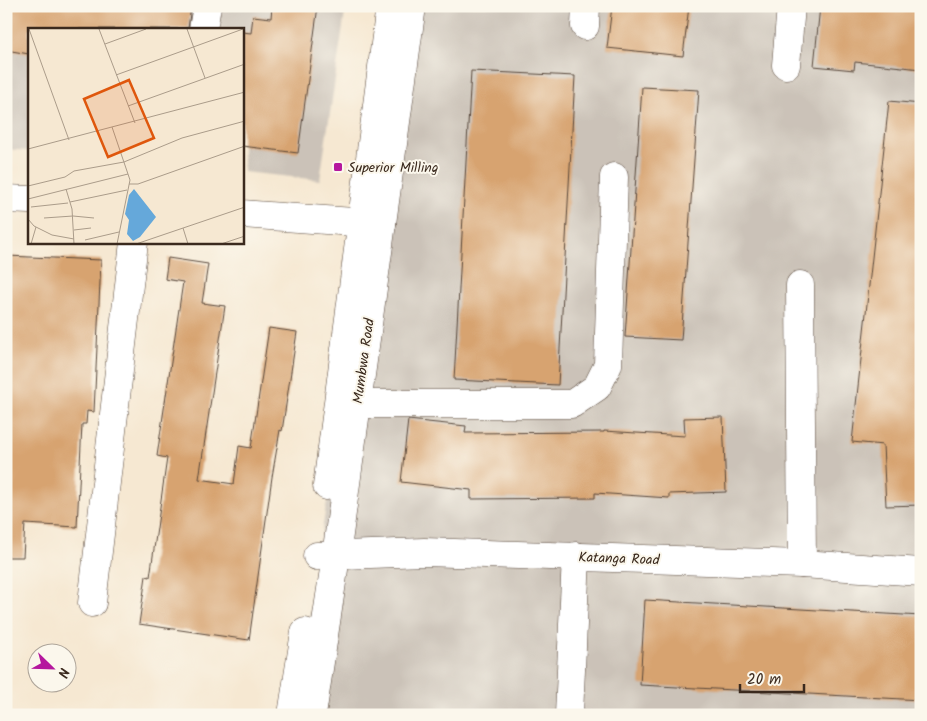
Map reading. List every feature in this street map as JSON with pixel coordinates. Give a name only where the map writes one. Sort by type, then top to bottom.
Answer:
[{"type":"main road","points":[[204,28],[207,6]]},
{"type":"main road","name":"Mumbwa Road","points":[[292,715],[327,556],[357,404],[390,6]]},
{"type":"main road","name":"Mumbwa Road","points":[[312,715],[327,556],[371,223],[412,6]]},
{"type":"main road","points":[[786,65],[791,6]]},
{"type":"main road","points":[[357,404],[572,404],[597,387],[608,365],[614,177]]},
{"type":"main road","points":[[6,199],[28,200]]},
{"type":"main road","points":[[244,214],[371,223]]},
{"type":"main road","points":[[92,603],[134,244]]},
{"type":"main road","points":[[800,285],[802,564]]},
{"type":"main road","name":"Katanga Road","points":[[327,556],[424,552],[576,556],[802,564],[921,572]]},
{"type":"main road","points":[[569,715],[576,556]]},
{"type":"shaded area","points":[[6,6],[346,6],[320,180],[244,172],[244,28],[28,28],[28,151],[6,149]]},
{"type":"shaded area","points":[[412,6],[921,6],[921,715],[296,715],[317,560]]},
{"type":"building","points":[[6,6],[191,6],[188,28],[28,28],[28,54],[6,50]]},
{"type":"building","points":[[272,6],[318,6],[298,153],[244,146],[244,32],[251,33],[253,16],[271,18]]},
{"type":"building","points":[[612,6],[689,6],[683,56],[607,48]]},
{"type":"building","points":[[820,6],[921,6],[921,69],[855,62],[854,70],[814,66]]},
{"type":"building","points":[[471,71],[575,76],[558,385],[454,380]]},
{"type":"building","points":[[642,87],[699,90],[681,340],[625,337]]},
{"type":"building","points":[[889,101],[921,104],[921,505],[886,506],[883,445],[852,442]]},
{"type":"building","points":[[6,256],[101,260],[94,412],[87,411],[86,424],[82,424],[77,527],[25,524],[23,557],[6,557]]},
{"type":"building","points":[[168,258],[208,264],[202,303],[225,306],[199,479],[234,484],[239,446],[251,448],[269,328],[297,332],[282,431],[280,430],[272,477],[249,640],[139,624],[146,576],[150,577],[167,458],[157,456],[183,282],[165,279]]},
{"type":"building","points":[[723,417],[726,492],[669,494],[669,498],[595,493],[595,498],[471,499],[471,490],[401,482],[408,420],[466,426],[465,433],[604,431],[685,436],[684,418]]},
{"type":"building","points":[[645,600],[921,616],[921,700],[640,685]]},
{"type":"place","name":"Superior Milling","points":[[338,167]]}]
